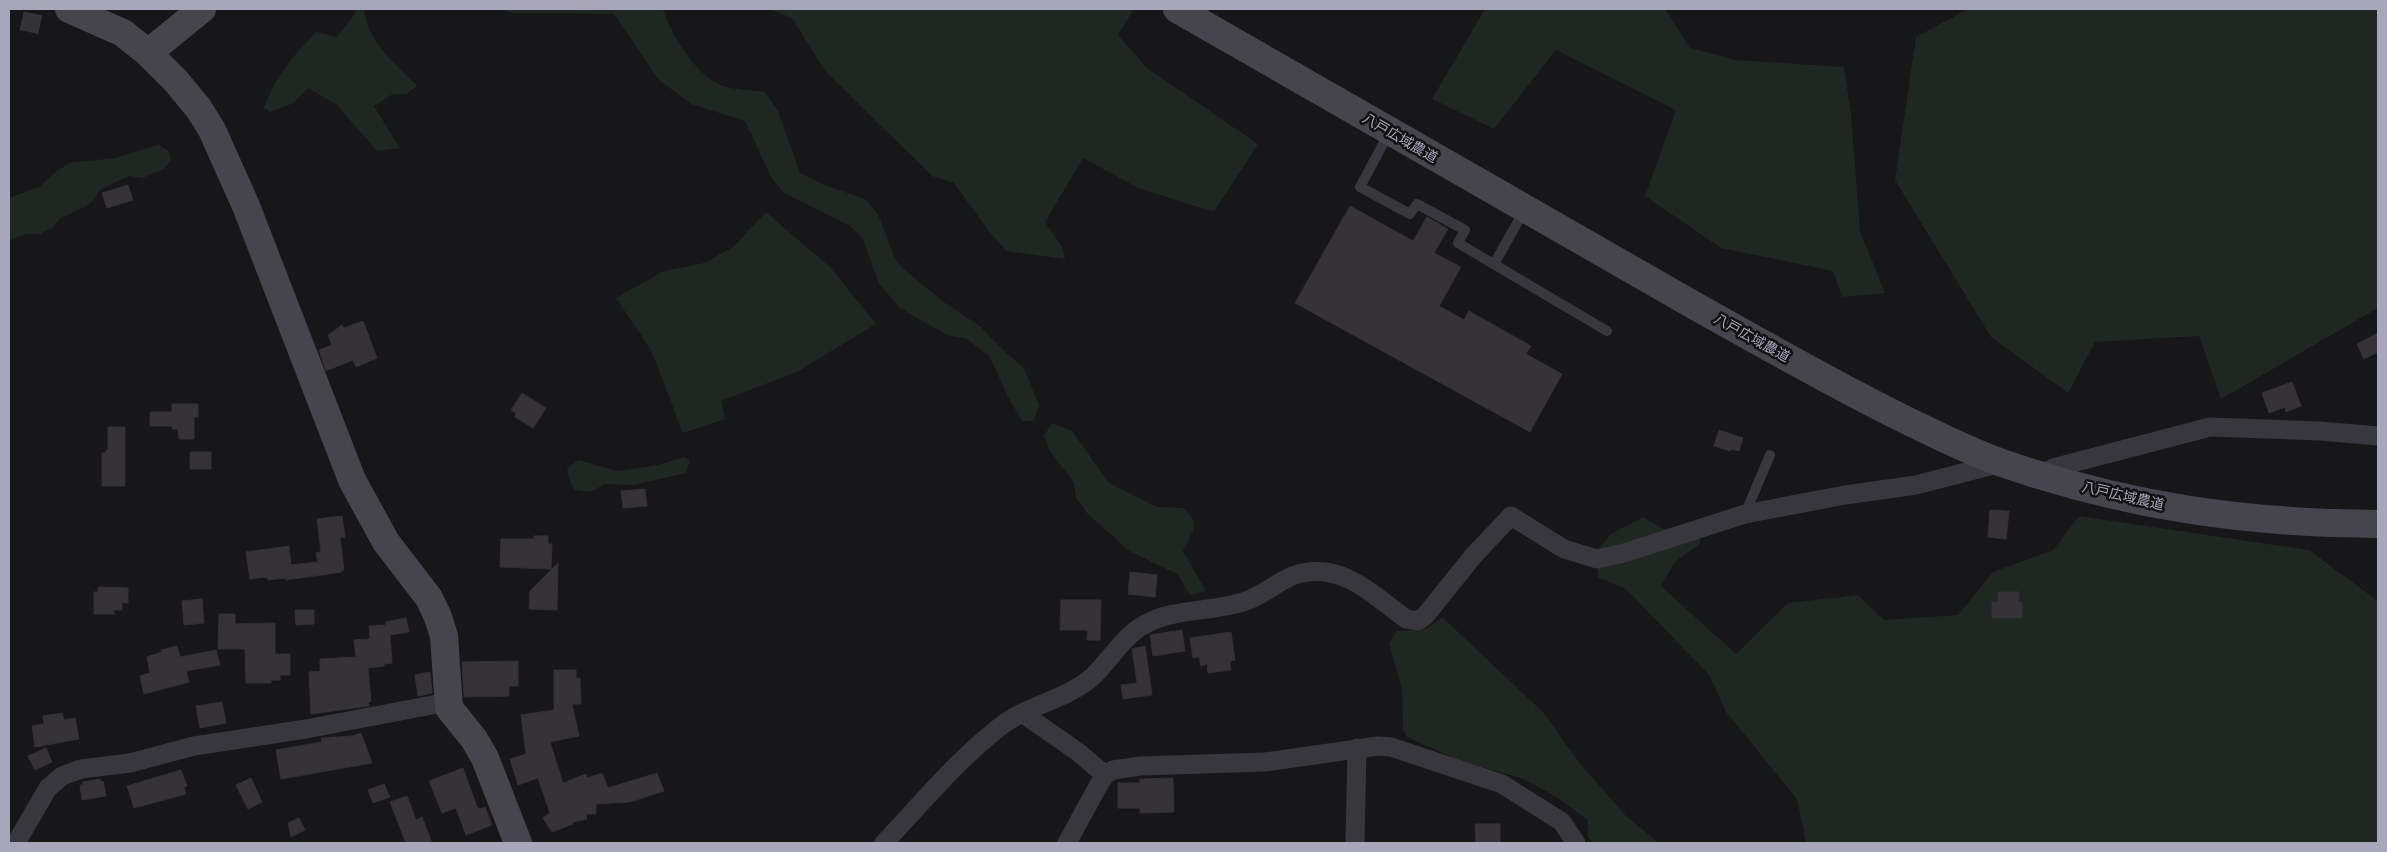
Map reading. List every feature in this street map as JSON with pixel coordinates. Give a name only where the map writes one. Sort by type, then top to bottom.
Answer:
[{"type":"street","points":[[69,9],[123,33],[148,53],[176,81],[199,109],[212,130],[246,206],[352,480],[386,542],[429,598],[438,617],[444,636],[449,708],[474,739],[485,758],[518,843]]},
{"type":"street","points":[[148,53],[202,9]]},
{"type":"street","name":"八戸広域農道","points":[[1177,9],[1525,210],[1851,393],[1932,433],[2001,463],[2135,500],[2187,511],[2308,523],[2378,524]]},
{"type":"street","points":[[2040,475],[2054,468],[2210,427],[2320,431],[2378,436]]},
{"type":"street","points":[[884,843],[977,747],[1002,725],[1022,713],[1074,689],[1090,678],[1127,638],[1144,624],[1166,616],[1234,605],[1251,599],[1280,580],[1303,572],[1326,572],[1347,577],[1406,619],[1418,621],[1425,616],[1474,555],[1510,516],[1564,549],[1597,559],[1745,514],[1916,484],[2001,463]]},
{"type":"street","points":[[16,843],[48,788],[62,776],[82,769],[130,763],[194,746],[306,729],[448,702]]},
{"type":"street","points":[[1022,713],[1078,752],[1105,775]]},
{"type":"street","points":[[1068,843],[1105,775],[1112,770],[1126,766],[1265,762],[1357,748],[1391,747],[1502,784],[1562,822],[1576,843]]},
{"type":"street","points":[[1355,843],[1357,748]]},
{"type":"lane","points":[[1390,132],[1360,187],[1410,214],[1416,204],[1465,230],[1458,243],[1607,331]]},
{"type":"lane","points":[[1494,264],[1525,210]]},
{"type":"lane","points":[[1745,514],[1770,454]]},
{"type":"shaded area","points":[[355,9],[364,9],[370,31],[376,41],[383,51],[417,86],[406,94],[393,94],[374,106],[400,148],[377,151],[337,105],[308,88],[294,103],[270,112],[264,108],[279,76],[307,41],[316,32],[337,37],[355,14]]},
{"type":"shaded area","points":[[500,9],[663,9],[678,42],[704,74],[723,86],[765,92],[778,111],[800,173],[822,184],[865,199],[878,214],[894,256],[901,267],[945,303],[981,327],[1024,368],[1039,405],[1034,421],[1022,421],[1008,397],[990,357],[967,339],[947,335],[900,308],[879,284],[863,239],[849,225],[783,192],[772,179],[745,121],[691,104],[658,79],[614,14],[513,13]]},
{"type":"shaded area","points":[[769,9],[1134,9],[1118,35],[1147,68],[1258,144],[1214,212],[1138,188],[1083,158],[1045,222],[1063,248],[1065,259],[1006,251],[987,229],[954,183],[932,176],[825,71],[792,18]]},
{"type":"shaded area","points":[[1485,9],[1665,9],[1690,48],[1736,60],[1844,67],[1851,113],[1860,231],[1885,293],[1842,297],[1833,271],[1721,248],[1645,196],[1676,110],[1556,50],[1494,129],[1432,99]]},
{"type":"shaded area","points":[[1968,9],[2378,9],[2378,308],[2221,399],[2199,336],[2095,342],[2068,393],[1991,337],[1895,180],[1916,37]]},
{"type":"shaded area","points":[[158,145],[169,151],[171,160],[164,169],[143,178],[129,176],[101,189],[94,200],[85,207],[61,218],[52,228],[40,234],[27,234],[9,240],[9,198],[39,187],[69,163],[115,158]]},
{"type":"shaded area","points":[[766,212],[831,268],[876,324],[797,372],[721,401],[725,419],[683,433],[651,350],[616,298],[664,271],[704,263],[733,247]]},
{"type":"shaded area","points":[[1052,423],[1072,431],[1109,483],[1157,507],[1184,508],[1194,521],[1193,531],[1183,551],[1206,591],[1190,595],[1177,574],[1129,551],[1087,513],[1076,498],[1074,483],[1050,451],[1044,436]]},
{"type":"shaded area","points":[[684,457],[690,461],[686,473],[634,485],[605,484],[590,492],[575,490],[571,484],[567,469],[578,460],[618,471],[658,465]]},
{"type":"shaded area","points":[[2079,516],[2309,550],[2378,601],[2378,843],[1806,843],[1797,799],[1726,712],[1710,676],[1626,589],[1598,577],[1597,550],[1611,534],[1643,517],[1667,531],[1700,532],[1700,544],[1675,562],[1661,586],[1736,654],[1788,603],[1858,595],[1884,620],[1958,615],[1993,572],[2053,550]]},
{"type":"shaded area","points":[[1442,617],[1543,712],[1578,761],[1626,816],[1659,843],[1593,843],[1588,837],[1588,820],[1555,796],[1521,778],[1463,762],[1407,737],[1403,730],[1402,689],[1389,643],[1397,631],[1426,629]]},
{"type":"building","points":[[128,185],[133,200],[107,208],[102,193]]},
{"type":"building","points":[[1350,206],[1413,241],[1427,217],[1448,229],[1434,253],[1461,267],[1439,306],[1464,320],[1469,311],[1531,346],[1526,354],[1562,374],[1530,432],[1295,303]]},
{"type":"building","points":[[363,321],[377,358],[356,367],[353,360],[326,371],[319,350],[332,345],[328,335],[342,325],[344,328]]},
{"type":"building","points":[[2378,333],[2378,352],[2364,359],[2357,344]]},
{"type":"building","points":[[2292,382],[2301,406],[2286,412],[2285,407],[2269,413],[2262,393]]},
{"type":"building","points":[[522,393],[546,408],[533,428],[515,417],[516,413],[511,410]]},
{"type":"building","points":[[172,404],[198,404],[198,417],[194,417],[194,439],[179,439],[178,429],[172,429],[172,426],[150,426],[150,412],[172,412]]},
{"type":"building","points":[[108,427],[125,427],[125,486],[102,486],[102,453],[106,453],[106,450],[108,450]]},
{"type":"building","points":[[1719,430],[1743,438],[1739,451],[1731,449],[1730,451],[1714,446]]},
{"type":"building","points":[[190,452],[211,452],[211,469],[190,469]]},
{"type":"building","points":[[645,489],[647,506],[623,508],[621,491]]},
{"type":"building","points":[[1990,510],[2009,511],[2006,539],[1988,537]]},
{"type":"building","points":[[342,516],[345,537],[340,538],[344,570],[341,570],[342,572],[286,580],[286,578],[268,580],[267,577],[250,579],[246,552],[289,546],[291,565],[318,562],[316,553],[321,552],[317,519]]},
{"type":"building","points":[[534,536],[548,536],[548,544],[552,544],[551,569],[500,567],[501,539],[534,539]]},
{"type":"building","points":[[558,563],[557,610],[529,609],[530,591]]},
{"type":"building","points":[[1130,572],[1157,575],[1155,597],[1128,594]]},
{"type":"building","points":[[98,587],[128,588],[128,603],[122,602],[122,610],[114,610],[114,614],[94,614],[94,592],[98,592]]},
{"type":"building","points":[[1998,592],[2019,592],[2019,602],[2022,602],[2022,618],[1992,618],[1992,602],[1998,602]]},
{"type":"building","points":[[202,599],[204,623],[184,625],[182,601]]},
{"type":"building","points":[[1061,600],[1101,600],[1100,640],[1087,640],[1088,630],[1060,630]]},
{"type":"building","points":[[295,610],[314,610],[314,624],[296,625]]},
{"type":"building","points":[[219,614],[235,614],[235,624],[275,623],[275,654],[290,654],[290,675],[280,675],[280,680],[271,680],[271,683],[246,683],[245,649],[218,649]]},
{"type":"building","points":[[406,618],[409,632],[390,635],[392,663],[368,668],[371,702],[368,702],[369,706],[311,714],[309,672],[320,671],[320,659],[356,657],[354,640],[370,639],[369,626],[386,625],[386,622]]},
{"type":"building","points":[[1182,630],[1185,651],[1153,656],[1150,635]]},
{"type":"building","points":[[1231,632],[1235,660],[1230,661],[1231,670],[1208,673],[1207,664],[1201,666],[1199,657],[1193,658],[1190,638]]},
{"type":"building","points":[[177,646],[180,657],[216,650],[220,665],[186,671],[189,682],[144,694],[140,676],[150,673],[147,657],[162,652],[161,650]]},
{"type":"building","points":[[1145,646],[1152,695],[1123,699],[1121,685],[1137,683],[1132,649]]},
{"type":"building","points":[[518,661],[518,686],[509,686],[509,696],[464,697],[462,662]]},
{"type":"building","points":[[554,670],[576,670],[576,678],[580,678],[581,704],[572,704],[579,736],[550,742],[563,783],[586,774],[587,778],[602,773],[608,788],[657,773],[664,791],[630,802],[596,804],[596,814],[586,814],[587,819],[572,822],[573,824],[552,832],[543,818],[550,813],[538,778],[518,785],[510,759],[526,754],[521,715],[554,710]]},
{"type":"building","points":[[430,672],[432,693],[418,696],[415,675]]},
{"type":"building","points":[[222,702],[226,723],[200,728],[196,706]]},
{"type":"building","points":[[62,713],[64,720],[75,718],[79,739],[35,747],[32,726],[44,724],[43,716]]},
{"type":"building","points":[[361,733],[372,763],[281,779],[276,750],[322,742],[321,738],[353,736]]},
{"type":"building","points":[[46,748],[52,762],[35,770],[28,756]]},
{"type":"building","points":[[463,768],[477,807],[480,809],[485,807],[492,825],[466,835],[456,808],[442,813],[429,781]]},
{"type":"building","points":[[181,770],[187,786],[184,787],[186,794],[134,808],[127,786]]},
{"type":"building","points":[[251,778],[262,802],[248,809],[236,785]]},
{"type":"building","points":[[1173,778],[1174,812],[1140,813],[1140,808],[1118,808],[1118,783],[1140,783],[1140,779]]},
{"type":"building","points":[[100,779],[101,782],[103,781],[106,796],[82,800],[80,785],[83,785],[83,782]]},
{"type":"building","points":[[384,784],[390,797],[373,803],[368,790]]},
{"type":"building","points":[[407,796],[416,820],[422,817],[432,843],[406,843],[390,802]]},
{"type":"building","points":[[299,818],[305,830],[291,837],[288,823]]},
{"type":"building","points":[[1475,824],[1500,824],[1500,843],[1476,843]]},
{"type":"tunnel","points":[[29,32],[34,9]]}]
